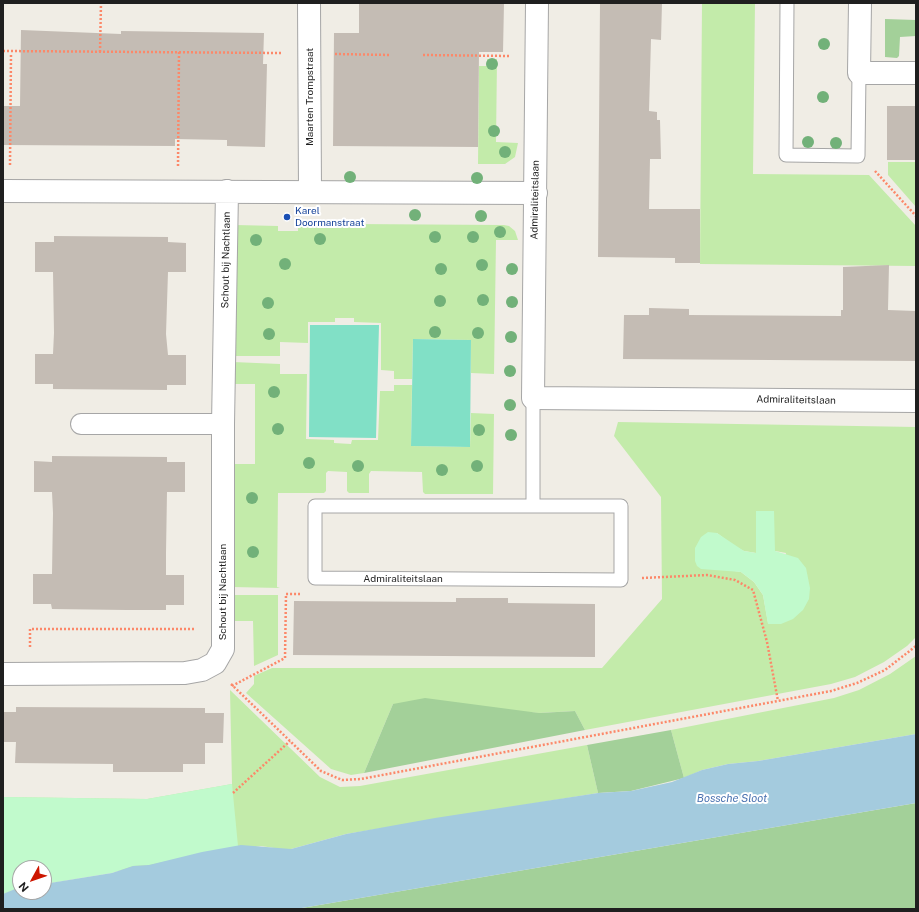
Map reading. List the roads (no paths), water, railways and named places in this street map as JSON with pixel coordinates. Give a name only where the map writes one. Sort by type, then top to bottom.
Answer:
[{"type":"street","name":"Maarten Trompstraat","points":[[309,3],[310,192]]},
{"type":"street","name":"Admiraliteitslaan","points":[[537,3],[533,398],[916,401]]},
{"type":"street","points":[[860,3],[859,73],[916,73]]},
{"type":"street","points":[[6,192],[227,191],[536,193]]},
{"type":"street","name":"Schout bij Nachtlaan","points":[[3,674],[185,674],[202,670],[215,663],[223,649],[223,424],[227,191]]},
{"type":"street","points":[[81,424],[223,424]]},
{"type":"lane","points":[[788,3],[786,155],[858,156],[859,73]]},
{"type":"lane","name":"Admiraliteitslaan","points":[[533,398],[533,506]]},
{"type":"lane","name":"Admiraliteitslaan","points":[[314,506],[533,506],[621,506],[621,580],[315,578],[314,506]]},
{"type":"water","name":"Bossche Sloot","points":[[916,734],[916,803],[296,909],[3,909],[3,894],[12,890],[12,900],[52,900],[52,883],[112,873],[133,866],[149,865],[202,852],[241,845],[291,849],[346,834],[435,818],[598,793],[631,791],[672,782],[702,770],[728,764],[758,761]]},
{"type":"place","name":"Karel Doormanstraat","points":[[287,217]]}]
